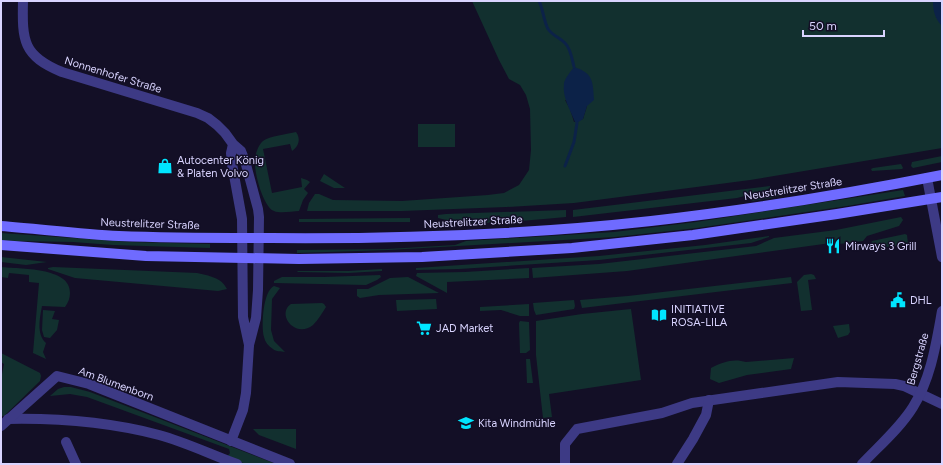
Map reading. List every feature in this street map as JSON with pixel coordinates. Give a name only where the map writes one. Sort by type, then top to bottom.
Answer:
[{"type":"main road","name":"Neustrelitzer Straße","points":[[1,226],[118,236],[341,239],[422,237],[572,228],[650,221],[769,205],[942,176]]},
{"type":"main road","points":[[1,245],[136,256],[258,258],[422,256],[615,244],[693,235],[942,197]]},
{"type":"street","name":"Nonnenhofer Straße","points":[[23,1],[23,23],[26,42],[30,50],[43,64],[62,72],[197,113],[217,125],[241,151],[258,209],[256,318],[249,345]]},
{"type":"street","points":[[231,441],[241,417],[246,393],[249,345],[243,317],[242,212],[232,164],[231,153],[233,144]]},
{"type":"street","points":[[927,178],[932,199],[939,247],[942,256]]},
{"type":"street","name":"Bergstraße","points":[[862,464],[905,418],[913,407],[931,365],[942,311]]},
{"type":"street","name":"Am Blumenborn","points":[[4,423],[57,376],[89,384],[290,464]]},
{"type":"street","points":[[564,464],[565,444],[577,429],[662,413],[692,403],[709,400],[838,382],[895,384],[912,388],[942,404]]},
{"type":"street","points":[[677,464],[706,416],[709,400]]},
{"type":"street","name":"Am Blumenborn","points":[[4,423],[69,420],[113,425],[161,436],[237,464]]},
{"type":"street","points":[[66,442],[76,464]]},
{"type":"green space","points":[[472,1],[942,1],[942,148],[750,180],[574,203],[402,211],[307,211],[309,203],[315,194],[319,194],[333,200],[402,201],[504,193],[519,185],[529,170],[531,150],[530,109],[526,95],[520,85],[509,79]],"holes":[[[565,100],[587,106],[583,119],[574,122],[570,109]]]},
{"type":"green space","points":[[418,124],[455,124],[455,147],[418,147]]},
{"type":"green space","points":[[296,132],[298,142],[292,151],[290,144],[263,149],[272,193],[302,187],[301,178],[310,182],[304,189],[308,193],[303,200],[299,211],[277,212],[270,208],[266,203],[260,189],[255,166],[256,153],[260,145],[266,139]]},
{"type":"green space","points":[[942,156],[942,162],[913,168],[911,166],[912,162]]},
{"type":"green space","points":[[901,164],[902,169],[872,171],[871,169],[873,168]]},
{"type":"green space","points":[[324,174],[345,188],[334,188],[320,181]]},
{"type":"green space","points":[[770,186],[770,189],[737,198],[573,217],[573,210]]},
{"type":"green space","points":[[793,188],[794,191],[772,198],[751,200]]},
{"type":"green space","points":[[903,190],[905,196],[847,206],[697,228],[615,237],[389,250],[297,253],[297,250],[387,249],[455,245],[466,241],[614,232],[696,222]]},
{"type":"green space","points":[[566,210],[566,217],[501,222],[468,222],[438,218],[438,215],[446,214]]},
{"type":"green space","points":[[901,217],[903,220],[899,226],[867,236],[863,241],[839,244],[838,242],[627,271],[533,278],[532,268],[599,264],[756,246],[774,238],[836,230]]},
{"type":"green space","points":[[410,218],[410,222],[299,222],[299,219]]},
{"type":"green space","points":[[1,233],[131,242],[210,244],[210,248],[1,240]]},
{"type":"green space","points":[[905,234],[907,235],[908,244],[870,249],[872,241]]},
{"type":"green space","points":[[769,236],[751,243],[599,260],[459,269],[416,270],[416,268],[599,256],[705,245]]},
{"type":"green space","points":[[1,257],[47,262],[26,265],[1,262]]},
{"type":"green space","points":[[1,267],[43,271],[62,278],[68,284],[70,295],[65,307],[42,306],[40,330],[46,343],[43,352],[46,359],[33,353],[39,283],[29,282],[29,275],[9,273],[8,278],[1,277]]},
{"type":"green space","points":[[53,267],[197,273],[218,279],[227,289],[218,291],[75,278],[48,269]]},
{"type":"green space","points":[[529,268],[529,278],[447,282],[447,293],[416,276],[417,273]]},
{"type":"green space","points":[[382,269],[382,271],[348,273],[297,271],[348,271]]},
{"type":"green space","points":[[380,275],[381,277],[377,280],[366,285],[274,283],[274,281],[282,277]]},
{"type":"green space","points":[[804,275],[814,275],[816,279],[808,280],[812,310],[801,311],[797,282]]},
{"type":"green space","points":[[408,277],[439,293],[379,295],[360,298],[357,296],[357,289],[368,289],[390,278]]},
{"type":"green space","points":[[791,277],[792,283],[582,308],[580,300],[628,296]]},
{"type":"green space","points":[[274,286],[280,288],[272,299],[271,330],[274,341],[285,352],[276,351],[270,347],[265,341],[263,332],[265,301],[270,289]]},
{"type":"green space","points":[[436,299],[437,309],[397,311],[396,300]]},
{"type":"green space","points":[[574,300],[574,309],[536,315],[534,310],[533,303]]},
{"type":"green space","points":[[322,303],[326,307],[315,323],[306,329],[294,327],[287,319],[287,308],[291,304]]},
{"type":"green space","points":[[529,304],[529,316],[520,316],[501,310],[480,311],[480,307]]},
{"type":"green space","points":[[631,309],[641,380],[549,394],[552,417],[543,418],[536,355],[536,321]]},
{"type":"green space","points":[[43,310],[55,311],[52,319],[59,320],[57,330],[50,338],[44,337],[42,330]]},
{"type":"green space","points":[[520,321],[529,322],[530,350],[526,353],[520,353]]},
{"type":"green space","points":[[849,324],[850,332],[848,335],[838,338],[833,326]]},
{"type":"green space","points":[[1,353],[40,373],[41,376],[40,381],[4,416],[1,416],[1,379],[4,364],[1,362]]},
{"type":"green space","points":[[794,358],[791,369],[747,375],[719,383],[710,379],[711,368],[728,361],[737,360],[746,362]]},
{"type":"green space","points":[[526,359],[530,359],[533,383],[527,383]]},
{"type":"green space","points":[[71,387],[90,392],[276,464],[246,464],[227,457],[230,453],[229,449],[87,397],[70,394],[50,396],[58,389]]},
{"type":"green space","points":[[253,429],[296,429],[296,449],[259,435]]},
{"type":"water","points":[[933,1],[942,1],[942,26],[935,15]]},
{"type":"water","points":[[574,67],[585,72],[591,79],[594,100],[587,106],[583,119],[577,123],[575,122],[564,93],[564,83]]},
{"type":"waterway","points":[[539,1],[548,29],[567,45],[574,67]]},
{"type":"waterway","points":[[565,166],[574,142],[577,123]]},
{"type":"place","name":"Autocenter König & Platen Volvo","points":[[165,166]]},
{"type":"place","name":"Mirways 3 Grill","points":[[833,246]]},
{"type":"place","name":"DHL","points":[[898,300]]},
{"type":"place","name":"INITIATIVE ROSA-LILA","points":[[659,315]]},
{"type":"place","name":"JAD Market","points":[[424,328]]},
{"type":"place","name":"Kita Windmühle","points":[[466,423]]}]
